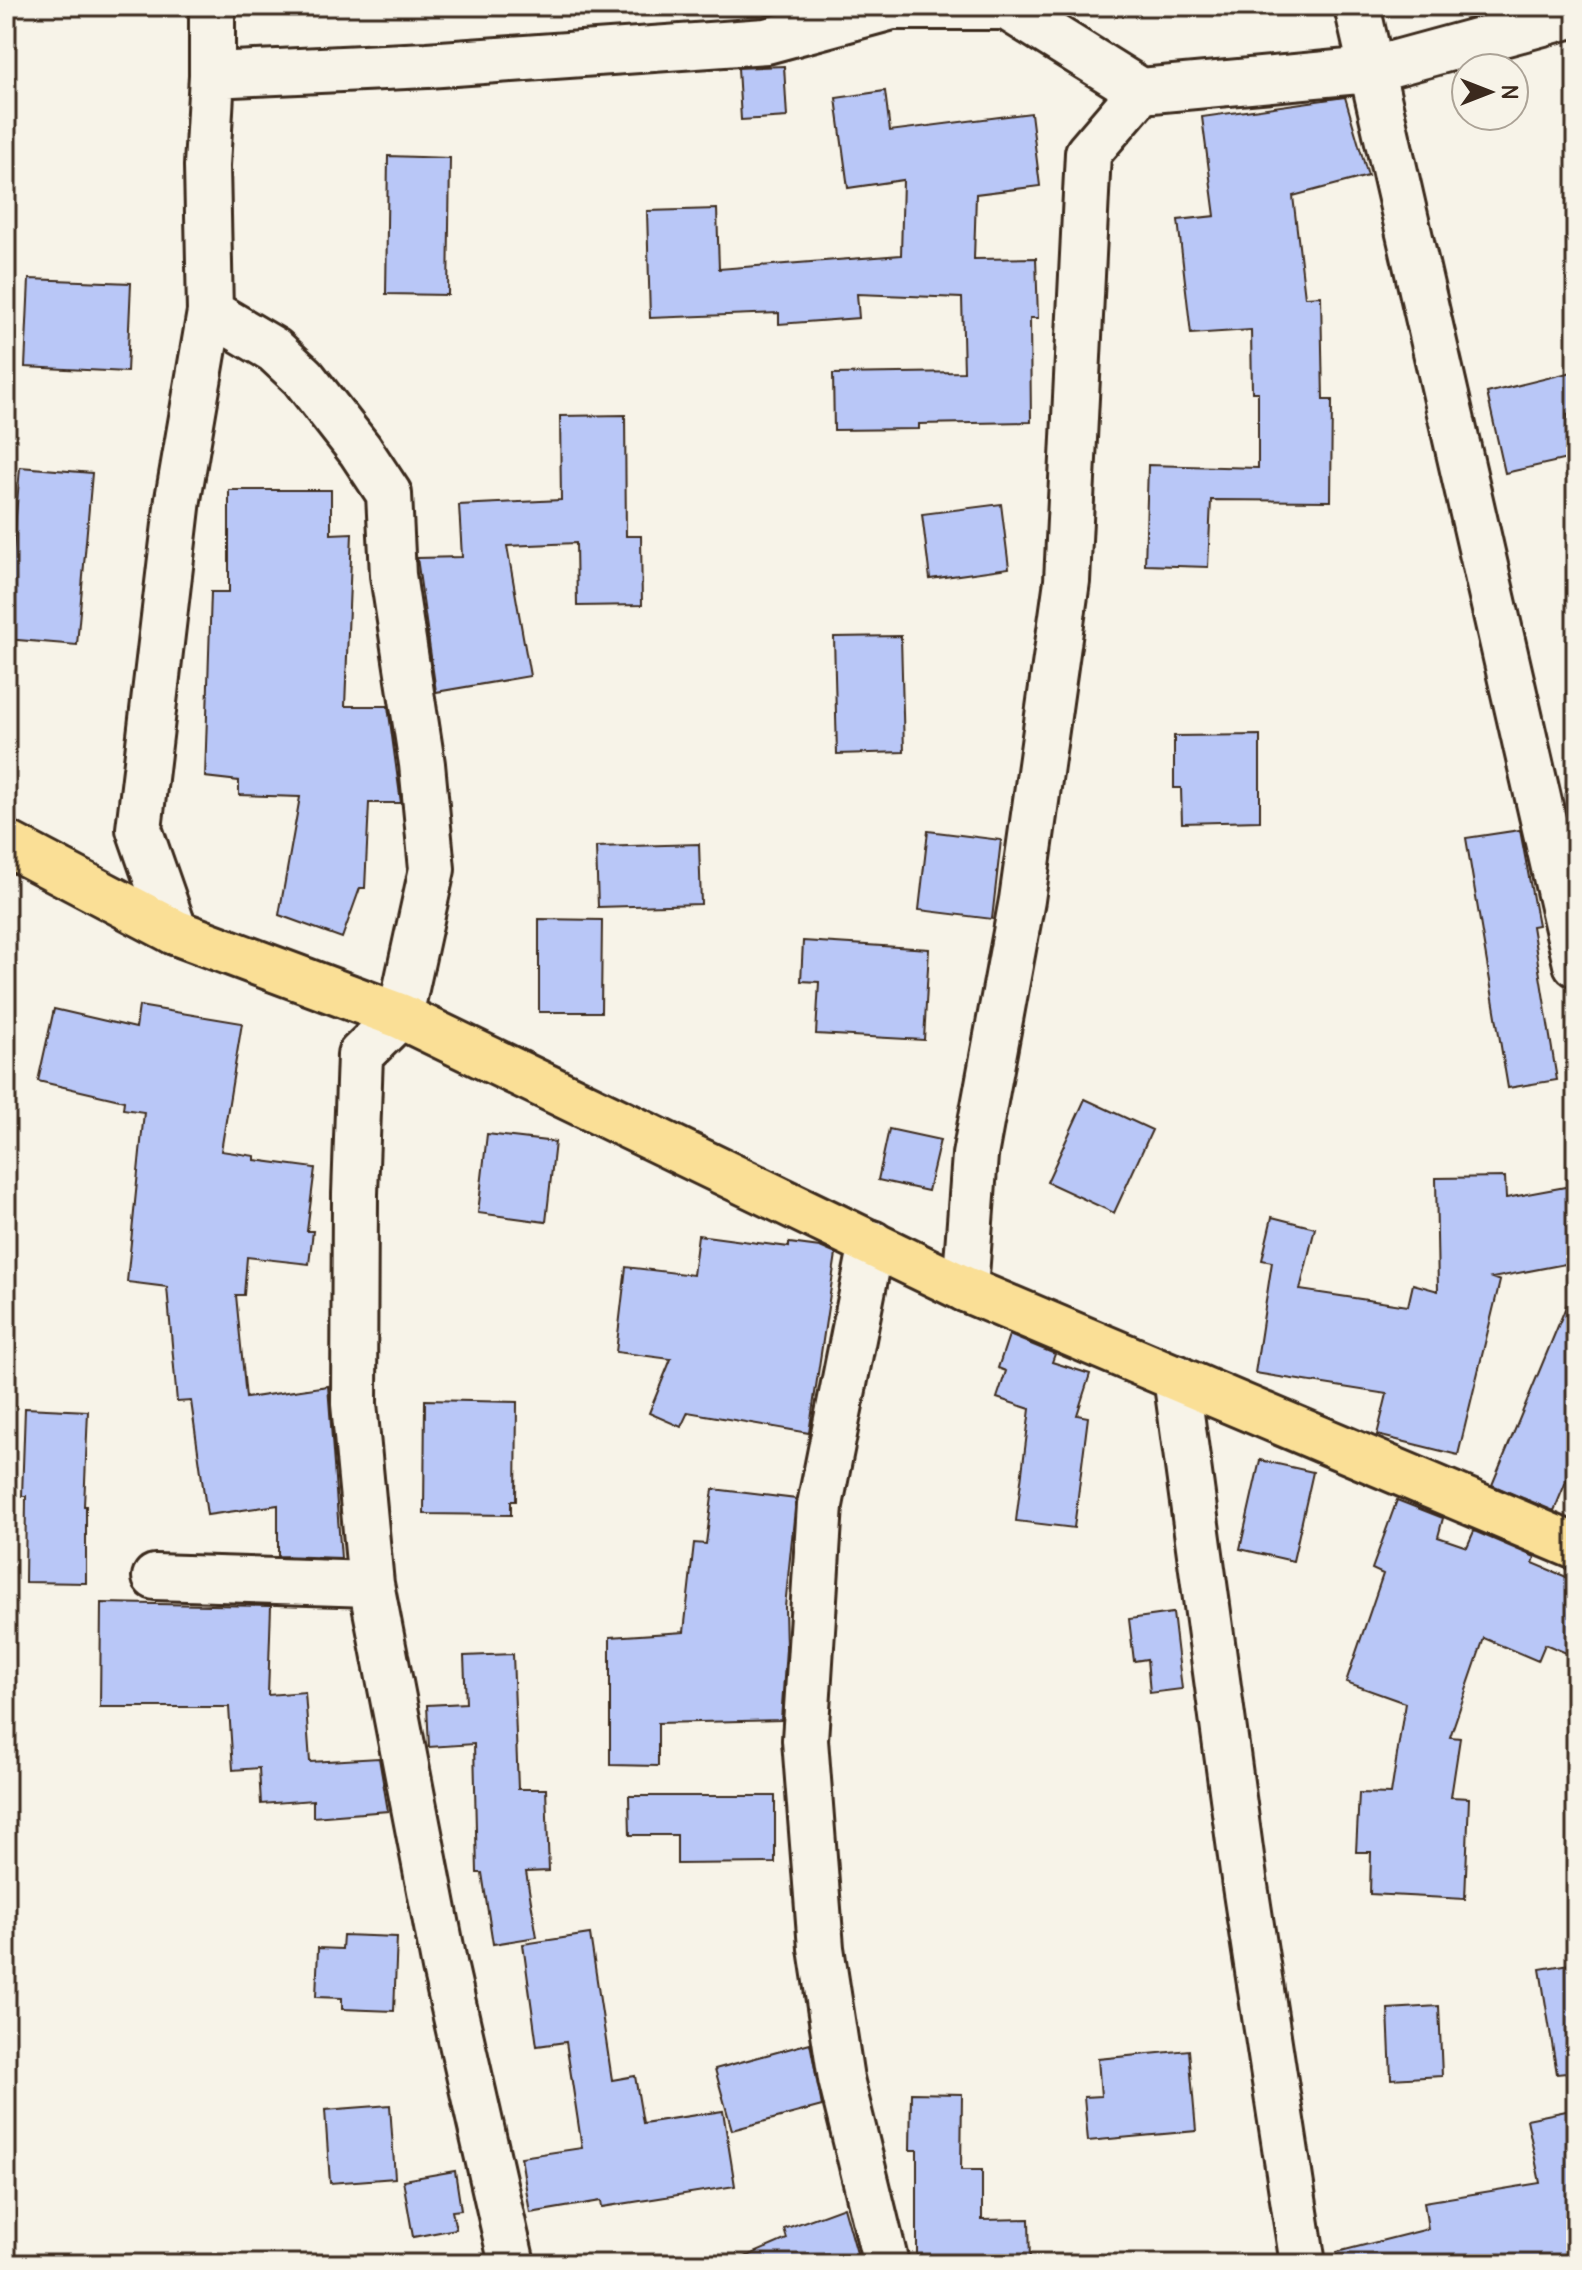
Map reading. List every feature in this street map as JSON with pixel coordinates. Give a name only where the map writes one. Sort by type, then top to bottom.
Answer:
[{"type":"main road","points":[[6,843],[175,932],[400,1016],[965,1289],[1576,1547]]},
{"type":"street","points":[[175,932],[139,829],[178,499],[210,312],[207,166],[212,6]]},
{"type":"street","points":[[1357,6],[1574,943]]},
{"type":"street","points":[[212,75],[427,65],[766,41],[892,7],[1006,7],[1141,91],[1370,70],[1576,14]]},
{"type":"street","points":[[965,1289],[975,1155],[1022,900],[1067,581],[1088,153],[1141,91]]},
{"type":"street","points":[[210,312],[274,350],[303,377],[360,450],[389,494],[393,575],[422,764],[432,869],[400,1016],[360,1055],[355,1194],[354,1404],[371,1584],[445,1968],[512,2264]]},
{"type":"street","points":[[872,1243],[820,1505],[805,1740],[823,1962],[841,2079],[886,2264]]},
{"type":"street","points":[[1176,1377],[1245,1886],[1303,2264]]},
{"type":"street","points":[[155,1577],[371,1584]]},
{"type":"building","points":[[784,66],[787,117],[741,120],[738,68]]},
{"type":"building","points":[[885,91],[890,131],[1031,113],[1040,186],[976,194],[974,259],[1036,258],[1038,318],[1030,318],[1031,422],[919,424],[919,429],[834,430],[833,374],[964,372],[962,298],[857,294],[859,318],[779,324],[779,313],[650,318],[647,211],[717,209],[719,269],[901,255],[903,180],[848,188],[836,98]]},
{"type":"building","points":[[1345,97],[1368,176],[1293,196],[1305,297],[1321,296],[1323,400],[1332,400],[1331,501],[1211,500],[1208,567],[1145,565],[1148,465],[1258,468],[1258,392],[1252,392],[1251,330],[1191,334],[1178,220],[1215,216],[1202,117]]},
{"type":"building","points":[[388,156],[450,158],[448,295],[386,294]]},
{"type":"building","points":[[29,279],[131,283],[127,372],[25,367]]},
{"type":"building","points":[[1576,371],[1576,412],[1567,414],[1576,457],[1505,473],[1487,393]]},
{"type":"building","points":[[625,415],[626,536],[641,536],[642,605],[577,606],[576,543],[507,546],[530,676],[436,692],[417,558],[462,557],[459,505],[561,500],[560,416]]},
{"type":"building","points":[[20,467],[92,473],[77,645],[6,639]]},
{"type":"building","points":[[229,490],[331,490],[331,534],[352,533],[345,706],[388,706],[401,803],[369,803],[365,888],[360,888],[342,938],[279,915],[300,797],[239,795],[239,781],[205,777],[211,592],[229,592]]},
{"type":"building","points":[[1001,504],[1009,568],[930,579],[922,514]]},
{"type":"building","points":[[901,636],[904,752],[837,754],[834,637]]},
{"type":"building","points":[[1260,735],[1260,821],[1182,823],[1181,788],[1174,788],[1174,736]]},
{"type":"building","points":[[1520,830],[1538,925],[1532,926],[1557,1080],[1508,1088],[1466,838]]},
{"type":"building","points":[[928,831],[1001,840],[992,919],[919,910]]},
{"type":"building","points":[[699,844],[701,904],[598,907],[596,847]]},
{"type":"building","points":[[539,919],[602,920],[601,1012],[539,1012]]},
{"type":"building","points":[[803,941],[929,949],[924,1040],[816,1034],[819,982],[801,981]]},
{"type":"building","points":[[139,1006],[242,1023],[221,1151],[255,1156],[255,1160],[315,1168],[307,1231],[313,1231],[309,1264],[247,1257],[244,1295],[236,1295],[246,1398],[328,1386],[341,1558],[278,1556],[278,1505],[207,1515],[191,1401],[177,1402],[167,1287],[127,1282],[144,1112],[123,1109],[124,1101],[38,1081],[54,1009],[136,1028]]},
{"type":"building","points":[[1085,1099],[1152,1130],[1114,1213],[1047,1182]]},
{"type":"building","points":[[889,1129],[940,1140],[928,1191],[878,1180]]},
{"type":"building","points":[[487,1134],[555,1142],[546,1222],[478,1213]]},
{"type":"building","points":[[1505,1177],[1506,1198],[1571,1186],[1576,1212],[1576,1262],[1492,1278],[1500,1281],[1458,1455],[1377,1435],[1387,1394],[1255,1373],[1272,1262],[1262,1260],[1272,1217],[1315,1228],[1300,1290],[1408,1306],[1413,1284],[1438,1291],[1436,1178]]},
{"type":"building","points":[[698,1235],[789,1247],[789,1243],[820,1247],[836,1254],[809,1433],[688,1412],[681,1427],[649,1413],[671,1359],[616,1352],[626,1267],[693,1275]]},
{"type":"building","points":[[1575,1285],[1576,1483],[1567,1479],[1554,1511],[1492,1485]]},
{"type":"building","points":[[1009,1335],[1055,1354],[1052,1362],[1090,1374],[1077,1415],[1088,1417],[1074,1528],[1016,1521],[1030,1409],[997,1398],[1006,1371],[998,1368]]},
{"type":"building","points":[[425,1400],[517,1402],[516,1501],[511,1501],[511,1515],[424,1514]]},
{"type":"building","points":[[25,1408],[88,1411],[84,1506],[86,1583],[25,1582],[26,1496],[22,1496]]},
{"type":"building","points":[[1260,1460],[1313,1472],[1293,1561],[1240,1549]]},
{"type":"building","points":[[713,1489],[796,1499],[785,1607],[786,1649],[781,1720],[658,1723],[658,1766],[610,1765],[610,1637],[684,1632],[694,1543],[706,1544]]},
{"type":"building","points":[[1397,1500],[1443,1518],[1438,1537],[1467,1547],[1474,1531],[1535,1557],[1533,1563],[1576,1581],[1576,1657],[1545,1644],[1538,1661],[1484,1638],[1450,1737],[1460,1738],[1451,1797],[1469,1798],[1465,1899],[1370,1894],[1371,1852],[1356,1852],[1359,1793],[1391,1794],[1405,1703],[1346,1682],[1383,1574],[1372,1569]]},
{"type":"building","points":[[101,1603],[271,1606],[268,1695],[305,1692],[310,1762],[379,1758],[388,1811],[313,1817],[313,1800],[261,1804],[259,1768],[233,1770],[229,1707],[100,1707]]},
{"type":"building","points":[[1173,1613],[1182,1689],[1150,1693],[1147,1659],[1134,1661],[1129,1619]]},
{"type":"building","points":[[513,1654],[518,1789],[546,1789],[549,1871],[526,1872],[537,1937],[493,1944],[482,1873],[477,1873],[474,1744],[429,1747],[427,1705],[466,1703],[464,1656]]},
{"type":"building","points":[[629,1796],[775,1796],[775,1863],[677,1864],[677,1835],[630,1835]]},
{"type":"building","points":[[590,1934],[612,2080],[635,2076],[643,2123],[723,2111],[735,2186],[602,2207],[601,2201],[530,2213],[521,2157],[582,2148],[566,2042],[537,2046],[523,1944]]},
{"type":"building","points":[[343,1935],[397,1937],[394,2011],[342,2009],[342,1998],[316,1997],[318,1948],[342,1949]]},
{"type":"building","points":[[1576,1963],[1576,2072],[1557,2074],[1540,1969]]},
{"type":"building","points":[[1439,2006],[1442,2076],[1391,2079],[1388,2009]]},
{"type":"building","points":[[810,2043],[822,2106],[732,2130],[715,2069]]},
{"type":"building","points":[[1189,2050],[1196,2131],[1088,2141],[1084,2097],[1101,2096],[1098,2059]]},
{"type":"building","points":[[911,2093],[962,2094],[961,2170],[982,2170],[982,2220],[1029,2219],[1030,2264],[917,2264],[917,2150],[910,2150]]},
{"type":"building","points":[[390,2105],[395,2178],[330,2183],[325,2110]]},
{"type":"building","points":[[1576,2109],[1576,2264],[1338,2264],[1337,2252],[1428,2229],[1424,2202],[1540,2183],[1527,2119]]},
{"type":"building","points":[[455,2171],[461,2210],[452,2211],[456,2229],[413,2237],[403,2180]]},
{"type":"building","points":[[844,2207],[860,2264],[729,2264],[787,2239],[784,2229]]}]
